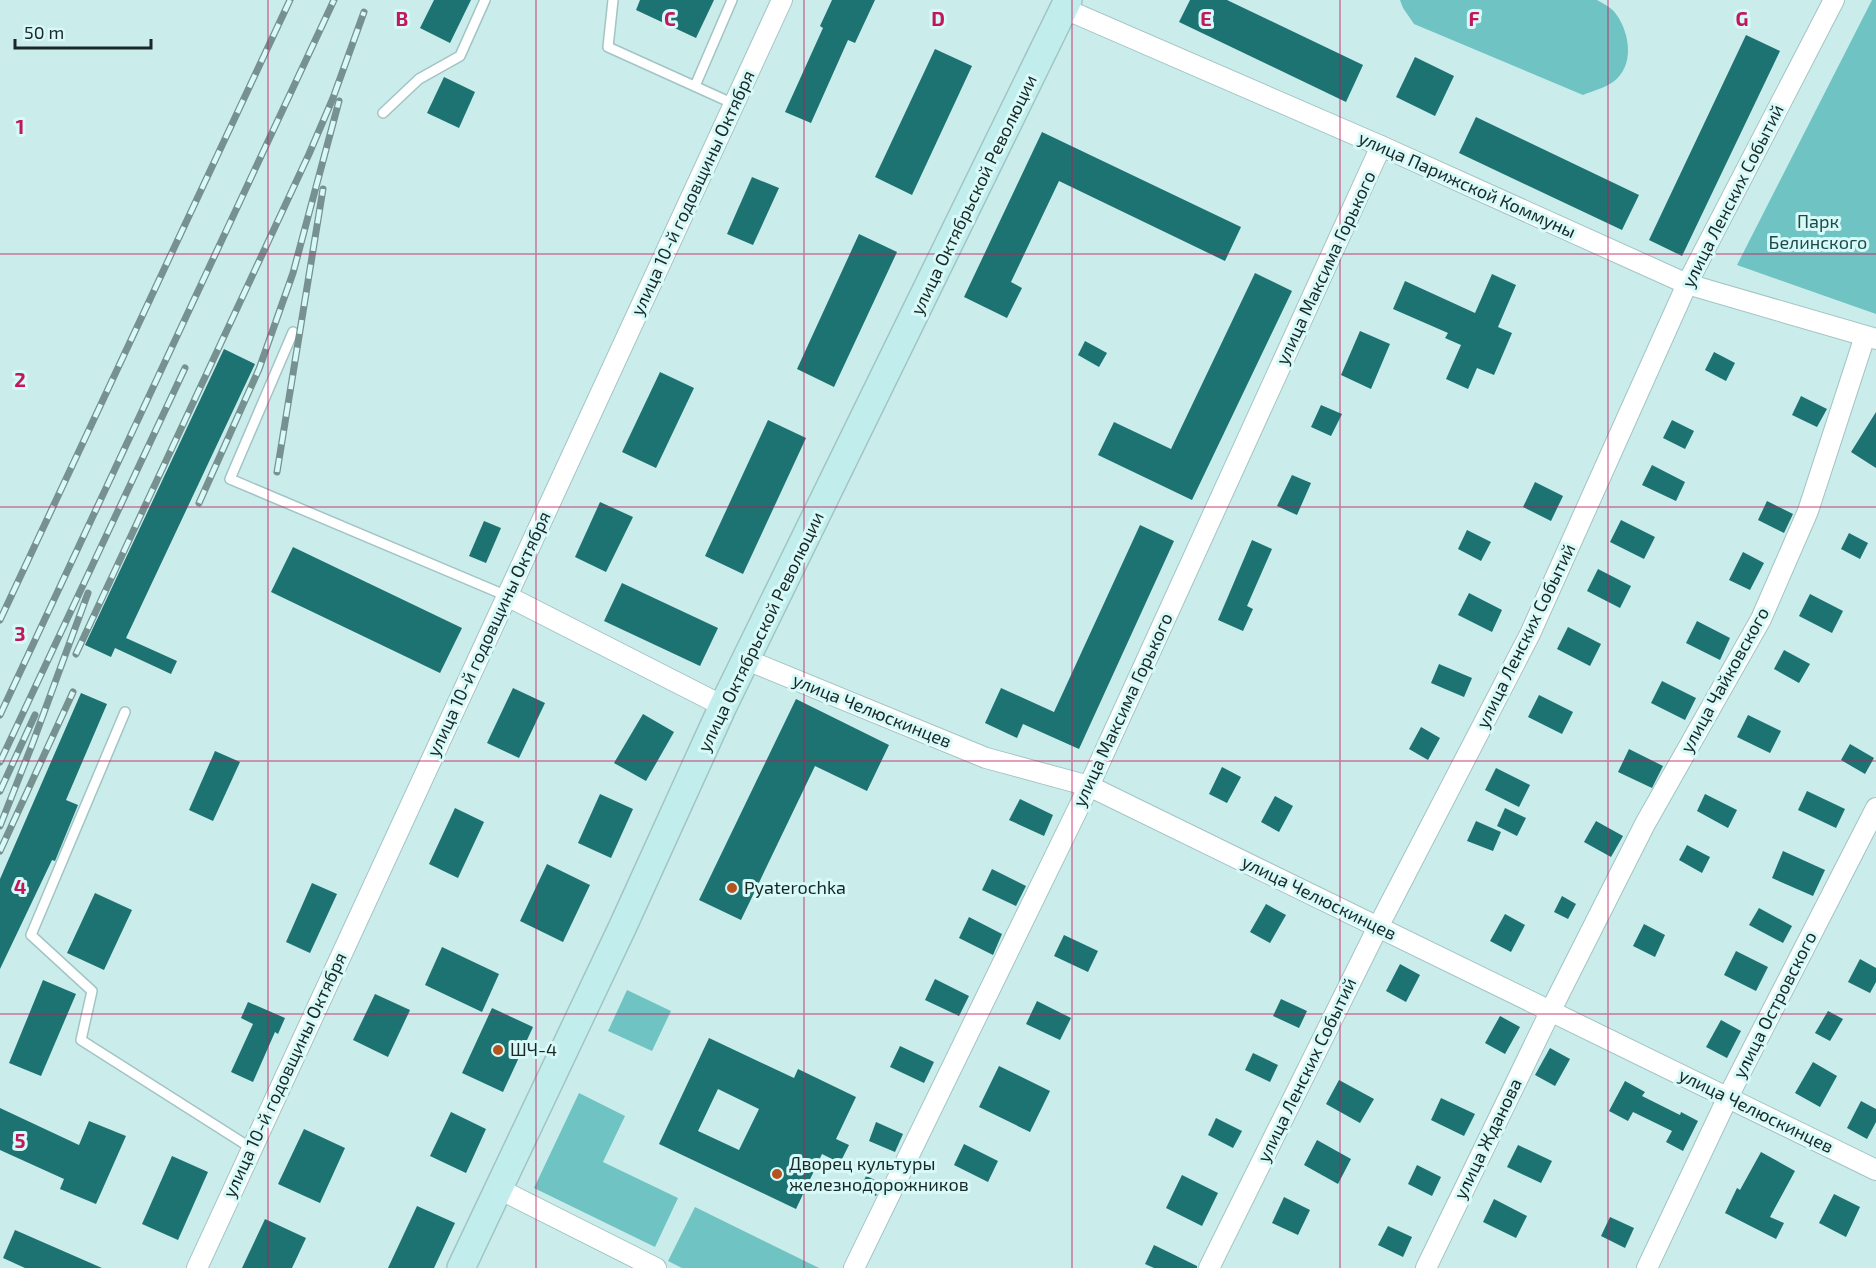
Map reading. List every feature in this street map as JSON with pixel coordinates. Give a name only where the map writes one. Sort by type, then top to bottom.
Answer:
[{"type":"street","name":"улица 10-й годовщины Октября","points":[[197,1268],[782,0]]},
{"type":"street","name":"улица Ленских Событий","points":[[1209,1268],[1378,927],[1530,634],[1687,284],[1834,0]]},
{"type":"street","name":"улица Парижской Коммуны","points":[[1066,4],[1687,284],[1871,338]]},
{"type":"street","name":"улица Октябрьской Революции","points":[[461,1268],[723,706],[1066,4]]},
{"type":"street","name":"улица Максима Горького","points":[[854,1268],[1089,786],[1381,146]]},
{"type":"street","name":"улица Чайковского","points":[[1551,1010],[1645,824],[1761,619],[1808,511],[1871,338]]},
{"type":"street","points":[[507,596],[723,706]]},
{"type":"street","name":"улица Челюскинцев","points":[[747,660],[986,758],[1089,786],[1876,1170]]},
{"type":"street","name":"улица Островского","points":[[1647,1268],[1728,1097],[1876,808]]},
{"type":"street","name":"улица Жданова","points":[[1426,1268],[1551,1010]]},
{"type":"street","points":[[499,1190],[656,1268]]},
{"type":"lane","points":[[383,113],[419,79],[460,56],[485,0]]},
{"type":"lane","points":[[613,0],[608,47],[734,104]]},
{"type":"lane","points":[[695,86],[732,0]]},
{"type":"lane","points":[[293,332],[230,479],[507,596]]},
{"type":"lane","points":[[125,712],[31,935],[92,991],[81,1040],[251,1148]]},
{"type":"green space","points":[[1400,0],[1597,0],[1616,14],[1625,30],[1628,49],[1625,67],[1613,82],[1583,95],[1414,24]]},
{"type":"green space","name":"Парк Белинского","points":[[1872,0],[1876,0],[1876,314],[1737,265]]},
{"type":"green space","points":[[627,990],[671,1011],[652,1051],[608,1031]]},
{"type":"green space","points":[[579,1093],[625,1116],[603,1162],[678,1198],[655,1247],[534,1188]]},
{"type":"green space","points":[[695,1207],[819,1268],[682,1268],[668,1261]]},
{"type":"building","points":[[434,0],[471,0],[450,43],[420,28]]},
{"type":"building","points":[[640,0],[714,0],[696,38],[636,10]]},
{"type":"building","points":[[832,0],[875,0],[855,43],[848,40],[811,123],[785,112],[823,28],[820,26]]},
{"type":"building","points":[[1190,0],[1227,0],[1363,65],[1346,102],[1179,22]]},
{"type":"building","points":[[1746,35],[1780,51],[1682,256],[1649,240]]},
{"type":"building","points":[[935,49],[972,66],[912,195],[875,177]]},
{"type":"building","points":[[1415,57],[1454,76],[1435,116],[1396,97]]},
{"type":"building","points":[[444,77],[475,92],[459,128],[427,113]]},
{"type":"building","points":[[1476,117],[1639,195],[1622,230],[1459,153]]},
{"type":"building","points":[[1042,132],[1241,227],[1225,261],[1059,181],[1011,282],[1022,288],[1007,318],[964,297]]},
{"type":"building","points":[[752,177],[779,188],[753,245],[727,234]]},
{"type":"building","points":[[859,234],[897,252],[834,387],[797,369]]},
{"type":"building","points":[[1255,273],[1292,291],[1192,500],[1098,455],[1114,422],[1171,449]]},
{"type":"building","points":[[1492,274],[1516,285],[1498,327],[1512,333],[1494,375],[1477,368],[1468,389],[1446,379],[1461,345],[1445,338],[1448,333],[1393,309],[1405,281],[1475,313]]},
{"type":"building","points":[[1360,331],[1390,344],[1371,389],[1341,375]]},
{"type":"building","points":[[1085,341],[1107,353],[1099,367],[1078,355]]},
{"type":"building","points":[[224,349],[255,364],[126,638],[177,661],[171,674],[115,648],[111,657],[85,645]]},
{"type":"building","points":[[1714,352],[1735,363],[1726,381],[1705,370]]},
{"type":"building","points":[[660,372],[694,388],[656,468],[622,452]]},
{"type":"building","points":[[1801,396],[1827,409],[1817,427],[1792,415]]},
{"type":"building","points":[[1321,405],[1342,414],[1331,436],[1311,427]]},
{"type":"building","points":[[1876,412],[1876,468],[1851,452]]},
{"type":"building","points":[[768,420],[806,438],[743,574],[705,556]]},
{"type":"building","points":[[1672,420],[1694,431],[1685,449],[1663,438]]},
{"type":"building","points":[[1652,465],[1685,482],[1676,501],[1642,485]]},
{"type":"building","points":[[1292,475],[1311,483],[1297,515],[1277,506]]},
{"type":"building","points":[[1535,482],[1563,496],[1551,521],[1523,507]]},
{"type":"building","points":[[1767,501],[1793,514],[1784,533],[1758,520]]},
{"type":"building","points":[[600,502],[633,517],[606,572],[575,557]]},
{"type":"building","points":[[1621,520],[1655,537],[1644,559],[1610,542]]},
{"type":"building","points":[[484,521],[501,528],[486,563],[469,556]]},
{"type":"building","points":[[1140,525],[1174,541],[1079,749],[1023,724],[1017,738],[985,723],[1001,688],[1054,712]]},
{"type":"building","points":[[1467,530],[1491,542],[1481,561],[1458,549]]},
{"type":"building","points":[[1849,533],[1868,543],[1860,559],[1841,549]]},
{"type":"building","points":[[1252,540],[1272,549],[1247,606],[1253,609],[1243,631],[1218,620]]},
{"type":"building","points":[[293,547],[462,628],[440,673],[271,592]]},
{"type":"building","points":[[1743,552],[1764,563],[1750,590],[1729,580]]},
{"type":"building","points":[[1598,569],[1631,586],[1620,608],[1587,591]]},
{"type":"building","points":[[622,583],[718,628],[700,666],[604,621]]},
{"type":"building","points":[[1469,593],[1502,610],[1492,632],[1458,615]]},
{"type":"building","points":[[1810,594],[1843,611],[1832,633],[1799,616]]},
{"type":"building","points":[[1697,621],[1730,638],[1720,660],[1686,643]]},
{"type":"building","points":[[1568,627],[1601,644],[1590,666],[1557,649]]},
{"type":"building","points":[[1784,650],[1810,664],[1799,683],[1774,669]]},
{"type":"building","points":[[1439,664],[1472,678],[1464,697],[1431,683]]},
{"type":"building","points":[[1662,681],[1696,698],[1685,720],[1651,703]]},
{"type":"building","points":[[513,688],[545,703],[519,758],[487,743]]},
{"type":"building","points":[[81,693],[107,704],[66,800],[78,805],[55,861],[52,860],[0,969],[0,879]]},
{"type":"building","points":[[1539,695],[1573,712],[1562,734],[1528,717]]},
{"type":"building","points":[[796,699],[889,745],[867,791],[815,766],[741,920],[699,900]]},
{"type":"building","points":[[643,714],[674,732],[646,781],[614,763]]},
{"type":"building","points":[[1748,715],[1781,731],[1770,753],[1737,737]]},
{"type":"building","points":[[1421,727],[1440,738],[1428,760],[1409,749]]},
{"type":"building","points":[[1850,744],[1874,758],[1865,774],[1841,760]]},
{"type":"building","points":[[1629,749],[1663,766],[1652,788],[1618,772]]},
{"type":"building","points":[[215,751],[240,762],[213,821],[189,810]]},
{"type":"building","points":[[1222,767],[1241,777],[1227,803],[1209,794]]},
{"type":"building","points":[[1496,768],[1530,785],[1519,807],[1485,790]]},
{"type":"building","points":[[1807,791],[1845,809],[1836,828],[1798,810]]},
{"type":"building","points":[[600,794],[633,809],[611,858],[578,843]]},
{"type":"building","points":[[1705,794],[1737,810],[1728,828],[1697,811]]},
{"type":"building","points":[[1275,796],[1293,806],[1279,832],[1261,822]]},
{"type":"building","points":[[1020,799],[1053,815],[1044,836],[1009,820]]},
{"type":"building","points":[[455,808],[484,822],[458,878],[429,864]]},
{"type":"building","points":[[1505,808],[1526,818],[1517,836],[1497,826]]},
{"type":"building","points":[[1476,821],[1501,832],[1493,851],[1467,841]]},
{"type":"building","points":[[1596,821],[1623,836],[1611,857],[1584,842]]},
{"type":"building","points":[[1687,845],[1710,857],[1702,873],[1679,860]]},
{"type":"building","points":[[1783,851],[1825,870],[1813,896],[1772,878]]},
{"type":"building","points":[[547,864],[590,885],[563,942],[520,921]]},
{"type":"building","points":[[992,869],[1026,886],[1016,906],[982,890]]},
{"type":"building","points":[[312,883],[337,894],[310,953],[286,942]]},
{"type":"building","points":[[95,893],[132,910],[104,970],[67,953]]},
{"type":"building","points":[[1562,896],[1576,904],[1568,919],[1554,912]]},
{"type":"building","points":[[1266,904],[1286,915],[1270,943],[1250,932]]},
{"type":"building","points":[[1759,908],[1792,926],[1783,943],[1749,925]]},
{"type":"building","points":[[1505,914],[1525,925],[1511,952],[1490,941]]},
{"type":"building","points":[[969,917],[1002,934],[993,955],[959,938]]},
{"type":"building","points":[[1644,924],[1665,935],[1655,957],[1633,946]]},
{"type":"building","points":[[1064,935],[1098,951],[1088,972],[1054,956]]},
{"type":"building","points":[[442,947],[499,974],[482,1012],[425,985]]},
{"type":"building","points":[[1736,951],[1768,967],[1756,991],[1724,975]]},
{"type":"building","points":[[1860,959],[1876,968],[1876,982],[1870,993],[1848,982]]},
{"type":"building","points":[[1400,964],[1420,975],[1406,1002],[1386,991]]},
{"type":"building","points":[[935,979],[969,996],[959,1016],[925,1000]]},
{"type":"building","points":[[43,980],[76,994],[41,1076],[9,1063]]},
{"type":"building","points":[[375,994],[410,1010],[388,1057],[353,1040]]},
{"type":"building","points":[[1281,999],[1307,1011],[1299,1028],[1273,1016]]},
{"type":"building","points":[[1037,1001],[1071,1018],[1060,1040],[1026,1024]]},
{"type":"building","points":[[248,1002],[285,1018],[278,1034],[275,1032],[253,1082],[231,1072],[253,1024],[241,1018]]},
{"type":"building","name":"ШЧ-4","points":[[492,1008],[533,1027],[503,1092],[462,1073]]},
{"type":"building","points":[[1828,1011],[1843,1019],[1830,1041],[1815,1033]]},
{"type":"building","points":[[1500,1016],[1520,1027],[1505,1054],[1485,1043]]},
{"type":"building","points":[[1721,1020],[1741,1031],[1727,1058],[1706,1047]]},
{"type":"building","points":[[709,1038],[794,1078],[798,1069],[856,1097],[836,1139],[849,1145],[840,1163],[822,1154],[796,1209],[659,1144]],"holes":[[[718,1089],[759,1109],[739,1150],[698,1131]]]},
{"type":"building","points":[[900,1046],[934,1062],[924,1083],[890,1067]]},
{"type":"building","points":[[1550,1048],[1570,1059],[1555,1086],[1535,1075]]},
{"type":"building","points":[[1253,1053],[1278,1065],[1270,1082],[1245,1070]]},
{"type":"building","points":[[1813,1062],[1837,1076],[1820,1107],[1795,1093]]},
{"type":"building","points":[[999,1066],[1050,1091],[1030,1132],[979,1107]]},
{"type":"building","points":[[1339,1080],[1374,1099],[1360,1123],[1326,1104]]},
{"type":"building","points":[[1625,1081],[1645,1092],[1642,1096],[1680,1115],[1681,1112],[1698,1121],[1683,1151],[1666,1142],[1672,1131],[1633,1112],[1628,1121],[1609,1111]]},
{"type":"building","points":[[1441,1098],[1475,1114],[1464,1136],[1431,1120]]},
{"type":"building","points":[[1861,1101],[1876,1109],[1876,1122],[1867,1139],[1847,1128]]},
{"type":"building","points":[[0,1108],[79,1145],[89,1121],[126,1136],[96,1204],[60,1189],[64,1179],[0,1150]]},
{"type":"building","points":[[451,1112],[486,1129],[466,1173],[430,1156]]},
{"type":"building","points":[[1216,1118],[1242,1131],[1233,1148],[1208,1135]]},
{"type":"building","points":[[876,1122],[903,1134],[895,1152],[869,1141]]},
{"type":"building","points":[[304,1129],[345,1148],[320,1203],[278,1184]]},
{"type":"building","points":[[1317,1140],[1351,1159],[1338,1184],[1304,1165]]},
{"type":"building","points":[[964,1144],[998,1161],[988,1182],[954,1165]]},
{"type":"building","points":[[1518,1145],[1552,1161],[1541,1183],[1507,1167]]},
{"type":"building","points":[[1761,1152],[1795,1171],[1770,1217],[1784,1223],[1776,1239],[1725,1213],[1737,1188],[1740,1190]]},
{"type":"building","points":[[172,1156],[208,1172],[178,1240],[142,1224]]},
{"type":"building","points":[[1417,1165],[1441,1177],[1432,1196],[1408,1184]]},
{"type":"building","points":[[1182,1175],[1218,1193],[1202,1226],[1166,1208]]},
{"type":"building","points":[[866,1176],[882,1183],[876,1196],[860,1190]]},
{"type":"building","points":[[1834,1194],[1860,1207],[1846,1237],[1819,1223]]},
{"type":"building","points":[[1284,1197],[1310,1210],[1298,1235],[1272,1223]]},
{"type":"building","points":[[1494,1199],[1527,1216],[1516,1238],[1483,1222]]},
{"type":"building","points":[[417,1206],[455,1223],[434,1268],[388,1268]]},
{"type":"building","points":[[1610,1217],[1634,1228],[1625,1248],[1601,1236]]},
{"type":"building","points":[[265,1219],[306,1238],[292,1268],[242,1268]]},
{"type":"building","points":[[1388,1226],[1412,1237],[1403,1257],[1378,1245]]},
{"type":"building","points":[[15,1230],[102,1268],[25,1268],[3,1258]]},
{"type":"building","points":[[1154,1245],[1197,1268],[1154,1268],[1145,1264]]},
{"type":"railway","points":[[0,620],[290,0]]},
{"type":"railway","points":[[0,715],[334,0]]},
{"type":"railway","points":[[76,654],[309,154],[333,98],[364,12]]},
{"type":"railway","points":[[199,503],[259,369],[293,273],[339,101]]},
{"type":"railway","points":[[277,472],[323,189]]},
{"type":"railway","points":[[0,762],[185,368]]},
{"type":"railway","points":[[0,826],[88,593]]},
{"type":"railway","points":[[0,851],[73,692]]},
{"type":"railway","points":[[0,791],[35,715]]},
{"type":"place","name":"Pyaterochka","points":[[732,888]]},
{"type":"place","name":"ШЧ-4","points":[[498,1050]]},
{"type":"place","name":"Дворец культуры железнодорожников","points":[[777,1174]]}]
